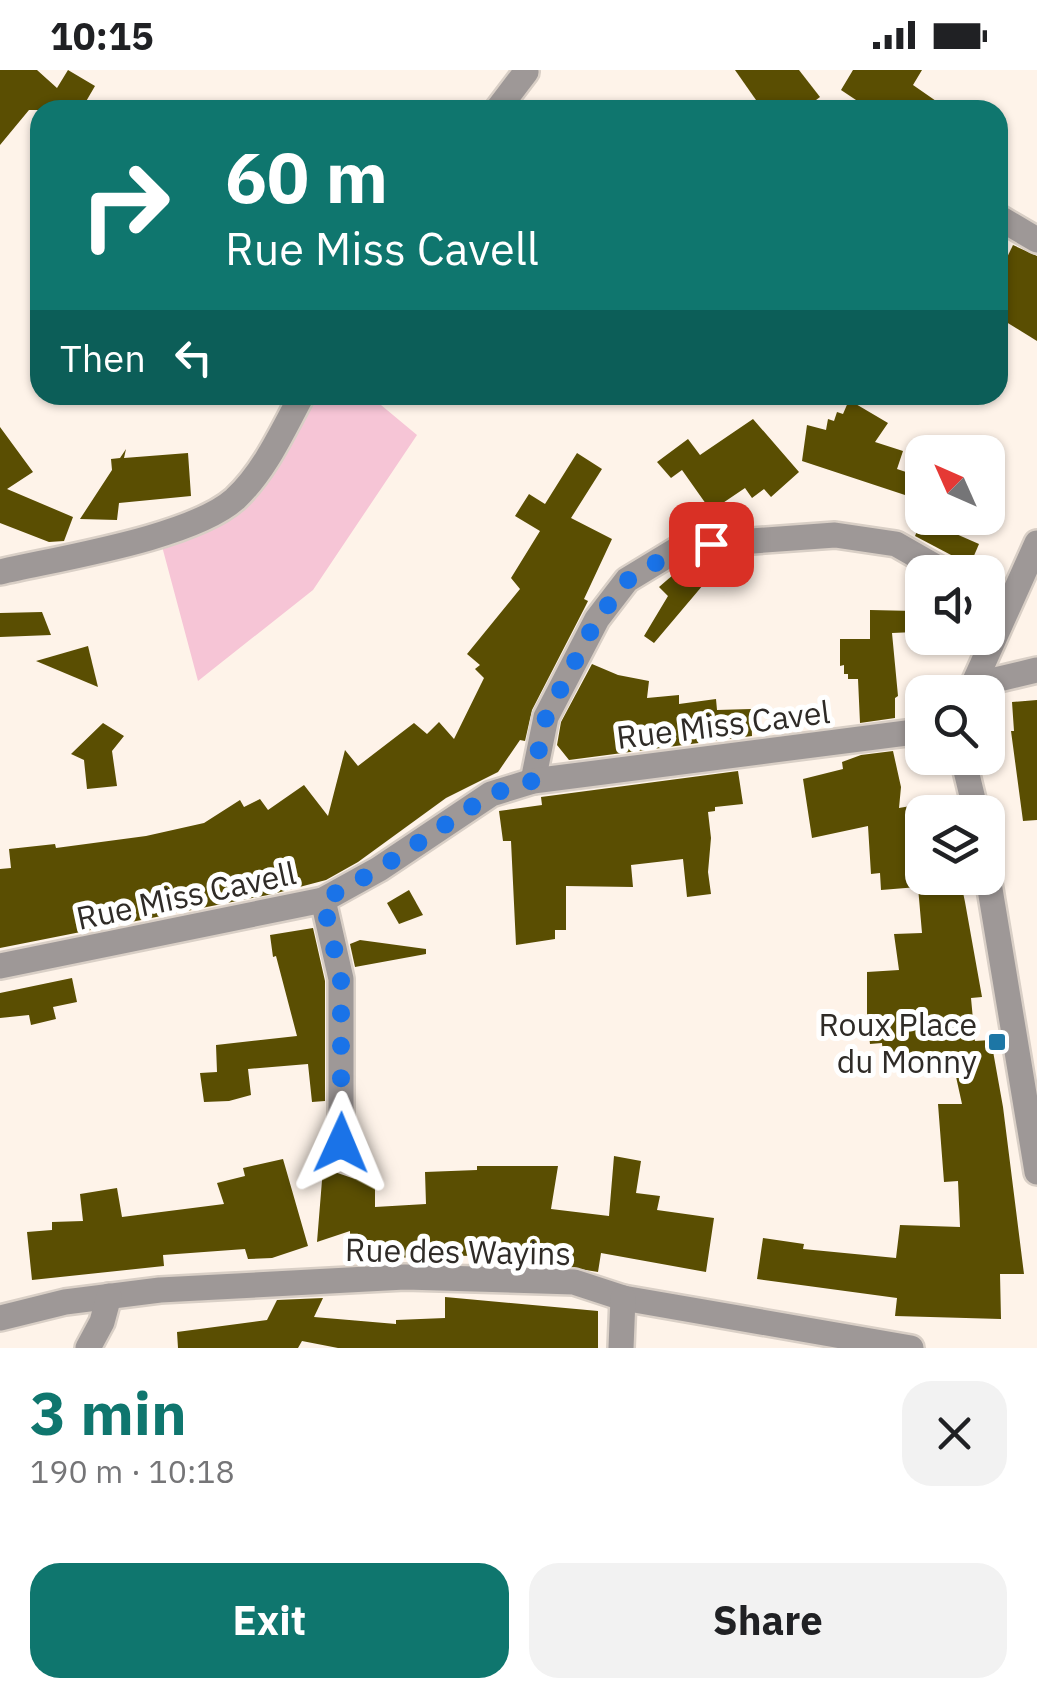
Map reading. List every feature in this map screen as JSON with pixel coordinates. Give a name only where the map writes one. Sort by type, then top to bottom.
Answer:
[{"type":"street","points":[[505,100],[526,72]]},
{"type":"street","points":[[1008,222],[1037,240]]},
{"type":"street","points":[[0,572],[178,530],[234,500],[267,458],[296,405]]},
{"type":"street","points":[[532,781],[546,717],[597,619],[628,580],[683,546],[834,534],[896,544],[916,555]]},
{"type":"street","points":[[1005,597],[1037,543]]},
{"type":"street","points":[[1005,679],[1037,670]]},
{"type":"street","name":"Rue Miss Cavel","points":[[532,781],[905,733]]},
{"type":"street","name":"Rue Miss Cavell","points":[[0,966],[323,900],[379,869],[491,794],[532,781]]},
{"type":"street","points":[[991,895],[1037,1172]]},
{"type":"street","points":[[323,900],[341,979],[341,1143]]},
{"type":"street","name":"Rue des Wayins","points":[[0,1318],[65,1302],[160,1290],[405,1277],[574,1282],[623,1298],[911,1348]]},
{"type":"street","points":[[88,1348],[102,1322],[109,1296]]},
{"type":"street","points":[[621,1348],[623,1298]]},
{"type":"shaded area","points":[[295,405],[381,405],[417,435],[313,590],[198,681],[159,535],[253,476]]},
{"type":"building","points":[[0,70],[37,70],[57,88],[68,70],[95,86],[87,100],[30,100],[30,110],[0,145]]},
{"type":"building","points":[[735,70],[799,70],[820,97],[816,100],[756,100]]},
{"type":"building","points":[[853,70],[922,70],[913,85],[935,100],[856,100],[841,90]]},
{"type":"building","points":[[1013,245],[1037,256],[1037,341],[1008,323],[1008,255]]},
{"type":"building","points":[[847,405],[857,405],[888,423],[875,442],[903,451],[897,469],[905,472],[905,495],[802,461],[807,425],[826,430],[828,419],[834,421],[837,412],[843,414]]},
{"type":"building","points":[[753,419],[799,472],[771,497],[764,489],[752,498],[745,488],[711,511],[682,470],[671,478],[657,462],[688,439],[700,455]]},
{"type":"building","points":[[0,427],[33,472],[7,489],[73,517],[64,541],[49,542],[0,523]]},
{"type":"building","points":[[126,449],[124,458],[188,453],[191,496],[119,503],[117,520],[80,519],[112,470],[111,459],[120,458]]},
{"type":"building","points":[[577,453],[602,469],[571,518],[612,539],[584,599],[588,601],[532,710],[525,741],[520,740],[498,772],[446,798],[358,862],[326,880],[0,948],[0,869],[11,868],[9,849],[55,844],[56,848],[146,836],[204,823],[240,800],[244,807],[260,799],[268,810],[304,785],[328,816],[345,750],[358,766],[414,723],[427,734],[439,722],[454,739],[484,678],[475,669],[480,665],[467,654],[520,589],[511,578],[540,531],[515,516],[529,494],[545,504]]},
{"type":"building","points":[[958,535],[979,544],[974,555],[951,555],[915,536]]},
{"type":"building","points":[[725,559],[654,643],[644,636],[668,596],[659,587],[688,562]]},
{"type":"building","points":[[870,610],[905,611],[905,632],[892,633],[898,696],[895,718],[860,723],[858,679],[848,679],[844,665],[840,666],[840,639],[870,639]]},
{"type":"building","points":[[42,612],[51,635],[0,637],[0,613]]},
{"type":"building","points":[[88,646],[98,687],[36,661]]},
{"type":"building","points":[[592,664],[618,675],[649,681],[647,698],[679,695],[679,704],[716,699],[717,710],[751,709],[752,736],[569,760],[557,745],[561,722]]},
{"type":"building","points":[[1037,700],[1037,820],[1023,821],[1011,731],[1012,702]]},
{"type":"building","points":[[103,723],[124,736],[112,751],[117,786],[87,789],[84,760],[71,754]]},
{"type":"building","points":[[893,751],[901,787],[899,808],[905,807],[905,888],[881,890],[880,873],[871,874],[868,826],[812,838],[803,779],[843,769],[842,762]]},
{"type":"building","points":[[738,771],[743,804],[715,807],[715,811],[708,812],[711,894],[687,897],[683,859],[631,865],[633,887],[566,886],[566,930],[555,930],[555,939],[516,945],[511,841],[503,841],[499,811],[542,805],[541,797]]},
{"type":"building","points":[[409,890],[423,915],[399,924],[387,903]]},
{"type":"building","points":[[919,895],[964,895],[982,997],[971,998],[975,1041],[991,1040],[1024,1274],[1000,1274],[1001,1319],[895,1316],[897,1298],[757,1279],[763,1238],[804,1244],[803,1249],[896,1258],[900,1225],[960,1227],[958,1181],[944,1182],[938,1104],[962,1104],[951,1054],[891,1064],[890,1055],[883,1056],[882,1043],[870,1044],[867,972],[899,970],[894,934],[922,933]]},
{"type":"building","points":[[313,928],[325,981],[325,1101],[312,1102],[308,1064],[248,1069],[251,1095],[204,1102],[200,1073],[217,1072],[216,1045],[297,1036],[270,935]]},
{"type":"building","points":[[360,940],[426,949],[426,954],[355,967],[350,944]]},
{"type":"building","points":[[72,978],[77,1002],[53,1007],[56,1019],[31,1025],[29,1015],[0,1018],[0,993]]},
{"type":"building","points":[[614,1156],[641,1161],[636,1193],[660,1196],[657,1210],[714,1218],[706,1272],[601,1253],[598,1272],[496,1255],[350,1259],[350,1231],[317,1242],[323,1168],[355,1179],[375,1179],[375,1207],[426,1204],[425,1172],[477,1170],[477,1166],[558,1166],[551,1209],[609,1216]]},
{"type":"building","points":[[283,1159],[308,1246],[272,1258],[248,1259],[245,1249],[163,1255],[164,1266],[32,1280],[27,1232],[52,1230],[52,1222],[83,1221],[80,1194],[117,1188],[122,1217],[224,1204],[217,1183],[245,1176],[243,1168]]},
{"type":"building","points":[[445,1297],[598,1311],[598,1348],[338,1348],[302,1341],[298,1348],[178,1348],[177,1332],[267,1320],[277,1300],[323,1298],[314,1317],[396,1324],[396,1320],[445,1318]]},
{"type":"place","name":"Roux Place du Monny","points":[[997,1042]]},
{"type":"route","points":[[341,1143],[341,979],[323,900],[379,869],[491,794],[532,781],[546,717],[597,619],[628,580],[683,546],[711,544]]}]
